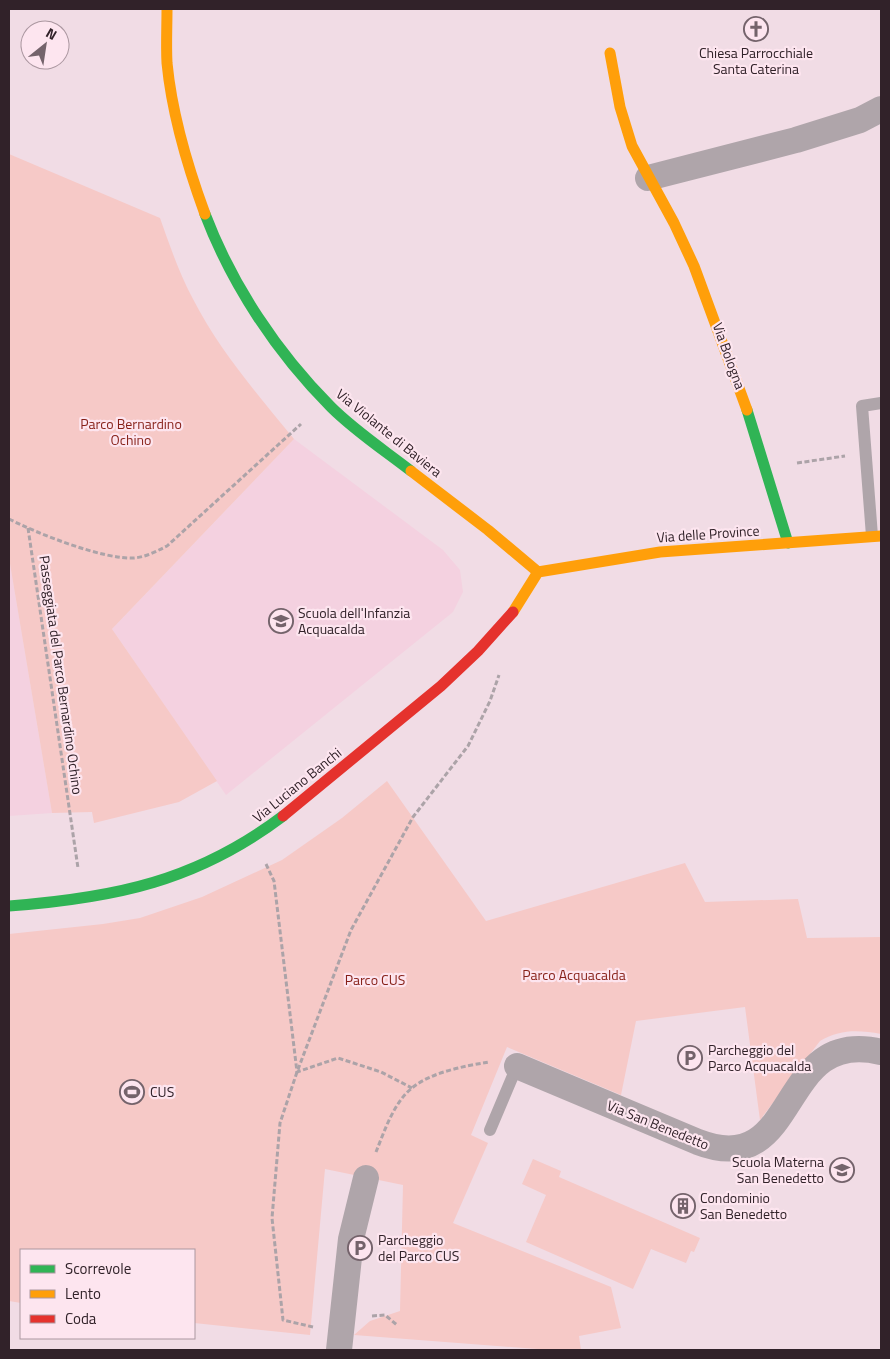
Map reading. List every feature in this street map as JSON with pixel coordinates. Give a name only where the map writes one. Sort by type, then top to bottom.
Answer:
[{"type":"street","name":"Via Violante di Baviera","points":[[162,11],[172,95],[191,173],[221,252],[256,313],[295,368],[331,407],[494,534],[538,572]]},
{"type":"street","name":"Via Bologna","points":[[610,53],[621,113],[637,158],[693,264],[714,316],[758,439],[788,542]]},
{"type":"street","points":[[648,178],[796,140],[860,120],[881,109]]},
{"type":"street","name":"Via delle Province","points":[[538,572],[643,554],[877,536]]},
{"type":"street","name":"Via Luciano Banchi","points":[[9,906],[84,900],[153,884],[203,865],[257,836],[308,798],[469,659],[512,613],[538,572]]},
{"type":"street","name":"Via San Benedetto","points":[[517,1066],[702,1144],[729,1149],[741,1148],[762,1139],[810,1070],[827,1056],[849,1049],[881,1052]]},
{"type":"street","points":[[339,1350],[351,1239],[366,1178]]},
{"type":"lane","points":[[877,536],[862,406],[881,402]]},
{"type":"lane","points":[[490,1130],[517,1066]]},
{"type":"path","name":"Passeggiata del Parco Bernardino Ochino","points":[[9,518],[28,528],[106,554],[135,558],[150,554],[167,546],[301,424]]},
{"type":"path","points":[[791,464],[866,453]]},
{"type":"path","name":"Passeggiata del Parco Bernardino Ochino","points":[[28,528],[71,825]]},
{"type":"path","points":[[313,1327],[283,1320],[272,1218],[280,1123],[297,1072],[351,930],[413,816],[468,746],[490,701],[499,674]]},
{"type":"path","points":[[265,861],[274,881],[297,1072]]},
{"type":"path","points":[[297,1072],[338,1058],[381,1072],[412,1088]]},
{"type":"path","points":[[366,1178],[396,1110],[412,1088],[432,1078],[475,1064],[502,1062],[517,1066]]},
{"type":"path","points":[[385,1315],[397,1325]]},
{"type":"shaded area","name":"Scuola dell'Infanzia Acquacalda","points":[[294,439],[443,550],[460,570],[463,592],[453,612],[226,795],[112,629]]},
{"type":"shaded area","points":[[9,558],[52,813],[9,816]]},
{"type":"green space","name":"Parco Bernardino Ochino","points":[[9,154],[160,218],[183,279],[203,318],[240,372],[294,439],[112,629],[217,781],[179,802],[94,823],[92,812],[52,813],[9,558]]},
{"type":"green space","points":[[387,781],[486,921],[685,863],[705,902],[798,899],[807,938],[881,937],[881,1034],[842,1032],[820,1041],[760,1120],[745,1007],[636,1021],[621,1095],[507,1047],[471,1135],[488,1143],[453,1223],[611,1287],[621,1328],[579,1336],[581,1350],[551,1350],[354,1335],[370,1321],[400,1311],[403,1185],[325,1169],[310,1335],[195,1323],[195,1249],[20,1249],[20,1303],[9,1301],[9,934],[140,918],[202,897],[282,860],[342,818]]},
{"type":"green space","points":[[533,1159],[561,1171],[559,1177],[700,1238],[694,1252],[691,1251],[686,1263],[651,1249],[633,1289],[526,1242],[546,1195],[522,1184]]},
{"type":"traffic: fast","points":[[205,214],[228,267],[242,292],[292,364],[340,416],[411,471]]},
{"type":"traffic: fast","points":[[747,410],[788,543]]},
{"type":"traffic: fast","points":[[9,906],[84,898],[154,882],[186,871],[219,856],[251,838],[283,816]]},
{"type":"traffic: slow","points":[[167,9],[167,63],[176,121],[205,214]]},
{"type":"traffic: slow","points":[[610,53],[620,107],[632,146],[674,223],[694,266],[747,410]]},
{"type":"traffic: slow","points":[[411,471],[488,530],[538,572]]},
{"type":"traffic: slow","points":[[513,612],[538,572],[660,552],[881,536]]},
{"type":"traffic: jam","points":[[283,816],[441,686],[478,651],[513,612]]},
{"type":"place","name":"Chiesa Parrocchiale Santa Caterina","points":[[756,29]]},
{"type":"place","name":"Scuola dell'Infanzia Acquacalda","points":[[281,621]]},
{"type":"place","name":"Parcheggio del Parco Acquacalda","points":[[690,1058]]},
{"type":"place","name":"CUS","points":[[132,1092]]},
{"type":"place","name":"Scuola Materna San Benedetto","points":[[842,1170]]},
{"type":"place","name":"Condominio San Benedetto","points":[[683,1206]]},
{"type":"place","name":"Parcheggio del Parco CUS","points":[[360,1248]]},
{"type":"park label","name":"Parco Acquacalda","points":[[574,975]]},
{"type":"park label","name":"Parco CUS","points":[[375,980]]}]
